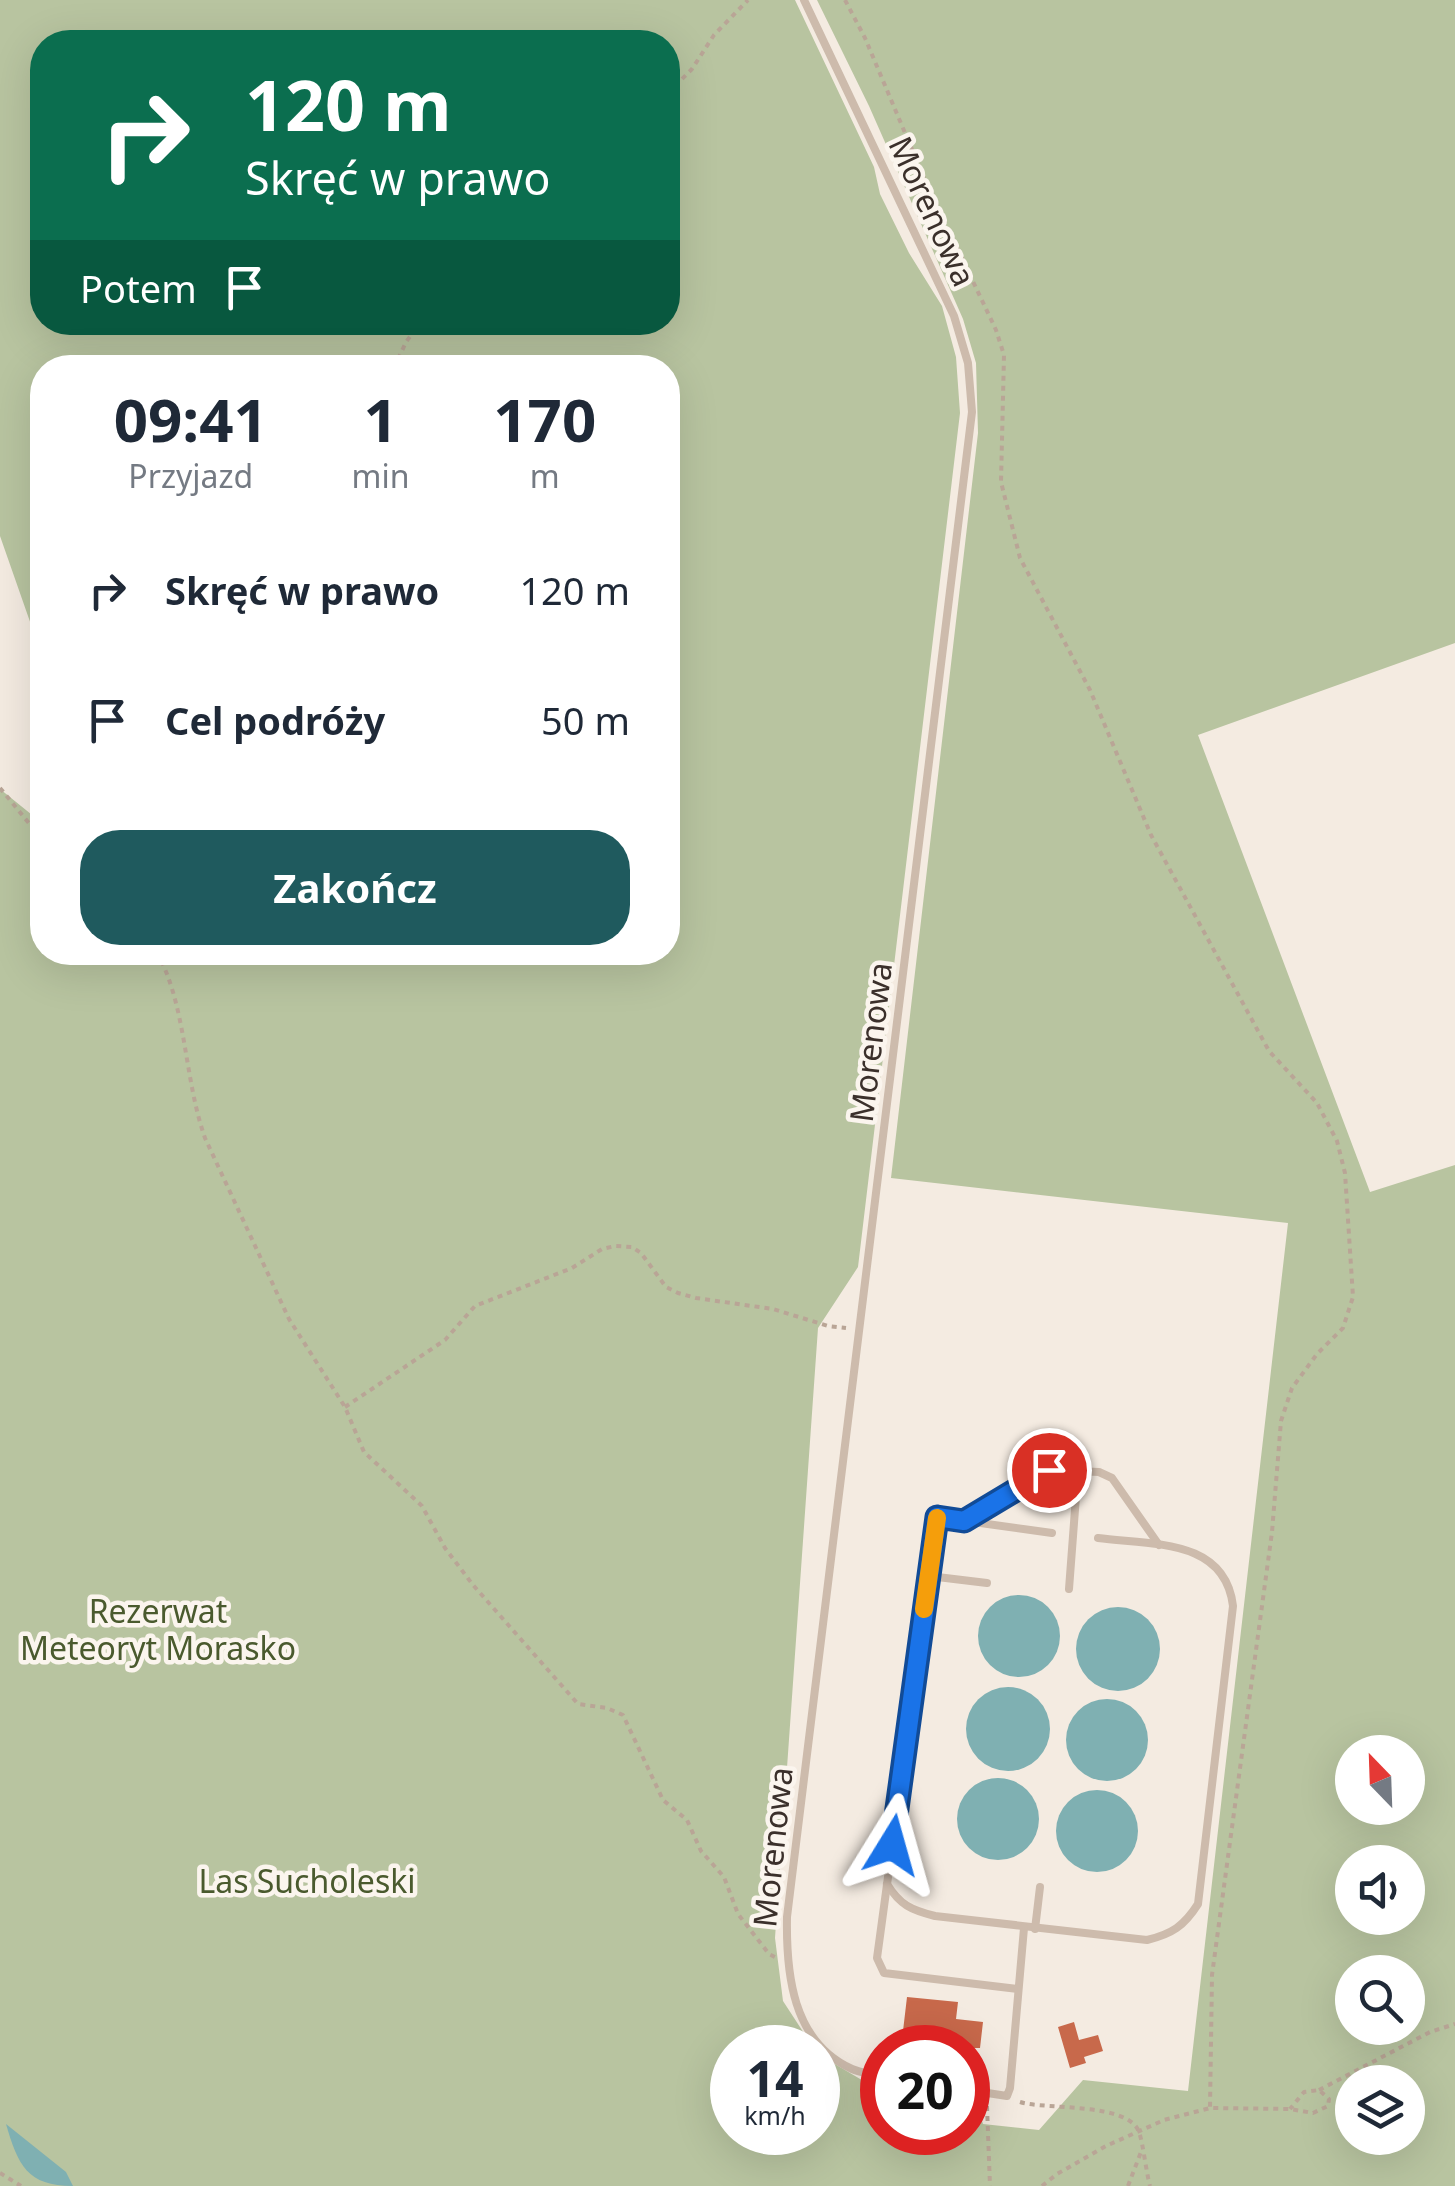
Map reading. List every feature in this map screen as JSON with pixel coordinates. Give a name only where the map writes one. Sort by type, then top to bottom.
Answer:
[{"type":"lane","name":"Morenowa","points":[[804,0],[954,316],[968,363],[972,412],[787,1917],[786,1961],[790,1989],[801,2017],[818,2044],[850,2068],[860,2070]]},
{"type":"lane","points":[[964,1521],[1049,1470],[1099,1472],[1112,1478],[1159,1546]]},
{"type":"lane","points":[[1069,1589],[1078,1470]]},
{"type":"lane","points":[[1018,1989],[884,1973],[878,1958],[937,1517],[1052,1533]]},
{"type":"lane","points":[[888,1884],[897,1900],[912,1910],[1024,1928],[1147,1940],[1168,1934],[1186,1922],[1198,1904],[1233,1606],[1231,1588],[1208,1559],[1191,1550],[1098,1538]]},
{"type":"lane","points":[[929,1576],[988,1583]]},
{"type":"lane","points":[[1035,1928],[1040,1886]]},
{"type":"lane","points":[[990,2092],[1006,2096],[1024,1928]]},
{"type":"path","points":[[680,80],[748,0]]},
{"type":"path","points":[[845,0],[1004,355],[1001,482],[1020,558],[1090,690],[1151,835],[1268,1050],[1317,1103],[1337,1141],[1345,1173],[1354,1297],[1342,1328],[1316,1354],[1292,1388],[1280,1421],[1272,1532],[1212,1975],[1210,2108]]},
{"type":"path","points":[[0,788],[30,824]]},
{"type":"path","points":[[161,965],[205,1138],[290,1319],[345,1407],[364,1452],[422,1506],[445,1548],[473,1585],[578,1704],[608,1708],[623,1716],[663,1800],[687,1820],[700,1851],[724,1877],[738,1914],[768,1954],[786,1961]]},
{"type":"path","points":[[345,1407],[446,1340],[475,1306],[572,1268],[602,1248],[632,1248],[666,1287],[678,1293],[792,1313],[828,1326],[861,1327]]},
{"type":"path","points":[[1290,2109],[1304,2092],[1318,2090],[1430,2032],[1455,2024]]},
{"type":"path","points":[[1042,2186],[1056,2174],[1164,2120],[1210,2108],[1313,2113],[1328,2106],[1328,2099],[1318,2090]]},
{"type":"path","points":[[1006,2096],[1024,2104],[1075,2106],[1128,2119],[1139,2130],[1150,2186]]},
{"type":"path","points":[[1128,2186],[1141,2152]]},
{"type":"path","points":[[987,2155],[990,2186]]},
{"type":"path","points":[[0,2173],[22,2186]]},
{"type":"green space","points":[[0,0],[795,0],[874,167],[880,194],[909,253],[942,306],[956,357],[960,413],[858,1267],[818,1328],[775,1938],[783,2001],[799,2025],[710,2025],[710,2155],[840,2155],[840,2067],[860,2079],[860,2155],[990,2155],[990,2125],[1039,2130],[1083,2080],[1188,2091],[1288,1223],[891,1178],[978,433],[976,363],[963,319],[869,106],[817,0],[1455,0],[1455,643],[1198,735],[1370,1192],[1455,1165],[1455,2186],[0,2186],[0,789],[30,813],[30,965],[680,965],[680,355],[30,355],[30,622],[0,536]]},
{"type":"water","points":[[1019,1595],[1035,1598],[1048,1607],[1057,1620],[1057,1652],[1048,1665],[1035,1674],[1019,1677],[1003,1674],[990,1665],[981,1652],[978,1636],[981,1620],[990,1607],[1003,1598]]},
{"type":"water","points":[[1118,1607],[1141,1614],[1153,1626],[1160,1649],[1153,1672],[1141,1684],[1118,1691],[1095,1684],[1083,1672],[1076,1649],[1083,1626],[1095,1614]]},
{"type":"water","points":[[1008,1687],[1024,1690],[1038,1699],[1047,1713],[1047,1745],[1038,1759],[1024,1768],[1008,1771],[992,1768],[978,1759],[969,1745],[966,1729],[969,1713],[978,1699],[992,1690]]},
{"type":"water","points":[[1099,1699],[1115,1699],[1141,1717],[1148,1740],[1145,1756],[1136,1769],[1115,1781],[1099,1781],[1073,1763],[1066,1748],[1066,1732],[1084,1706]]},
{"type":"water","points":[[998,1778],[1014,1781],[1027,1790],[1036,1803],[1036,1835],[1027,1848],[1014,1857],[998,1860],[982,1857],[969,1848],[960,1835],[957,1819],[960,1803],[969,1790],[982,1781]]},
{"type":"water","points":[[1089,1790],[1105,1790],[1131,1808],[1138,1831],[1135,1847],[1126,1860],[1105,1872],[1089,1872],[1063,1854],[1056,1839],[1056,1823],[1074,1797]]},
{"type":"water","points":[[6,2124],[66,2172],[73,2186],[45,2182],[27,2170],[20,2162]]},
{"type":"building","points":[[907,1997],[958,2002],[956,2019],[983,2022],[983,2025],[904,2025]]},
{"type":"building","points":[[1074,2022],[1079,2040],[1098,2035],[1103,2051],[1084,2057],[1086,2063],[1070,2068],[1058,2027]]},
{"type":"slow traffic","points":[[924,1609],[937,1518]]},
{"type":"route","points":[[892,1845],[937,1517],[964,1521],[1049,1470]]},
{"type":"park label","name":"Rezerwat Meteoryt Morasko","points":[[158,1628]]},
{"type":"park label","name":"Las Sucholeski","points":[[307,1880]]}]
